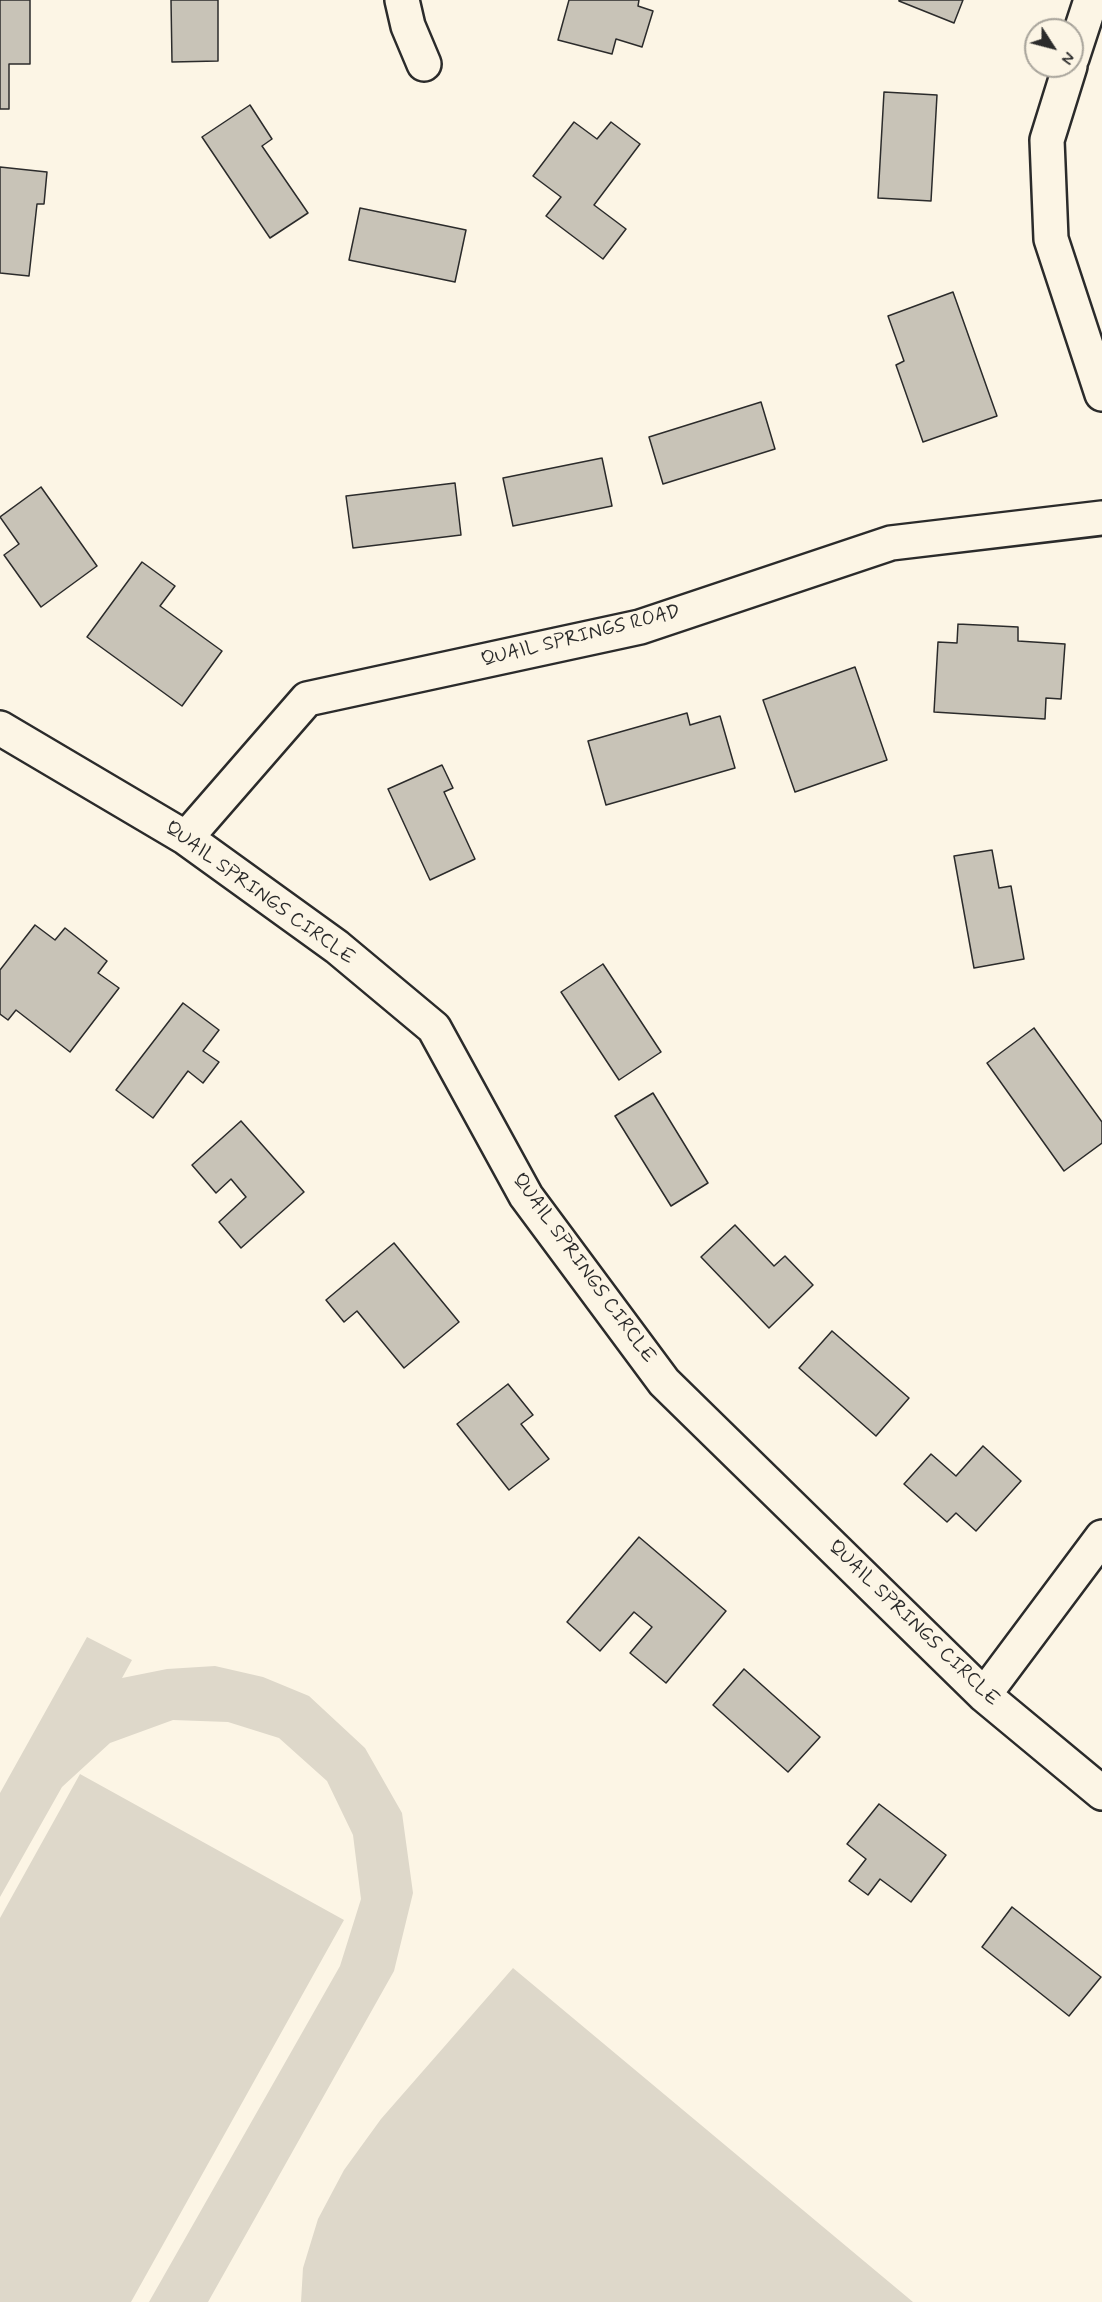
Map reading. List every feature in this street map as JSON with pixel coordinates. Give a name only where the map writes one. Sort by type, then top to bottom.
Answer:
[{"type":"street","points":[[402,0],[408,26],[424,64]]},
{"type":"street","points":[[1084,21],[1091,0]]},
{"type":"street","points":[[1066,78],[1047,140],[1051,239],[1102,394]]},
{"type":"street","name":"QUAIL SPRINGS ROAD","points":[[186,838],[307,699],[640,627],[891,543],[1102,518]]},
{"type":"street","name":"QUAIL SPRINGS CIRCLE","points":[[0,728],[186,838],[337,947],[434,1028],[526,1196],[664,1382],[984,1695],[1102,1793]]},
{"type":"street","points":[[984,1695],[1102,1537]]},
{"type":"shaded area","points":[[87,1637],[132,1660],[122,1678],[167,1669],[215,1666],[263,1677],[309,1696],[365,1748],[402,1813],[413,1893],[394,1971],[208,2302],[149,2302],[340,1966],[361,1899],[353,1835],[327,1781],[279,1738],[228,1722],[173,1720],[110,1743],[62,1787],[0,1897],[0,1793]]},
{"type":"shaded area","points":[[80,1774],[344,1920],[131,2302],[0,2302],[0,1918]]},
{"type":"shaded area","points":[[513,1968],[913,2302],[301,2302],[303,2268],[318,2219],[344,2170],[381,2119]]},
{"type":"building","points":[[0,0],[30,0],[30,64],[9,64],[9,109],[0,109]]},
{"type":"building","points":[[171,0],[218,0],[218,61],[172,62]]},
{"type":"building","points":[[569,0],[639,0],[638,6],[653,11],[642,47],[616,39],[612,54],[558,40]]},
{"type":"building","points":[[899,0],[963,0],[954,23]]},
{"type":"building","points":[[884,92],[937,95],[931,201],[878,198]]},
{"type":"building","points":[[250,105],[272,139],[262,146],[308,213],[270,238],[202,137]]},
{"type":"building","points":[[574,122],[597,139],[611,122],[640,144],[594,205],[626,229],[603,259],[546,216],[561,197],[533,176]]},
{"type":"building","points":[[0,167],[47,172],[44,204],[37,204],[29,276],[0,273]]},
{"type":"building","points":[[360,208],[466,230],[455,282],[349,260]]},
{"type":"building","points":[[953,292],[997,416],[923,442],[896,365],[904,361],[888,316]]},
{"type":"building","points":[[761,402],[775,449],[663,484],[649,437]]},
{"type":"building","points":[[602,458],[612,506],[513,526],[503,478]]},
{"type":"building","points":[[455,483],[461,535],[353,548],[346,496]]},
{"type":"building","points":[[41,487],[97,566],[41,607],[4,555],[19,544],[0,517]]},
{"type":"building","points":[[142,562],[175,586],[160,606],[222,651],[182,706],[87,637]]},
{"type":"building","points":[[958,624],[1018,627],[1018,641],[1065,644],[1061,699],[1046,698],[1045,719],[934,712],[938,642],[957,643]]},
{"type":"building","points":[[855,667],[887,760],[795,792],[763,700]]},
{"type":"building","points":[[687,713],[690,725],[720,716],[735,768],[606,805],[588,741]]},
{"type":"building","points":[[442,765],[453,788],[444,792],[475,859],[430,880],[388,789]]},
{"type":"building","points":[[992,850],[999,888],[1011,886],[1024,959],[974,968],[954,856]]},
{"type":"building","points":[[35,925],[55,940],[65,928],[107,961],[98,973],[119,988],[70,1052],[16,1010],[8,1020],[0,1014],[0,970]]},
{"type":"building","points":[[603,964],[661,1052],[619,1080],[561,992]]},
{"type":"building","points":[[183,1003],[219,1030],[203,1051],[219,1062],[203,1083],[188,1071],[153,1118],[116,1090]]},
{"type":"building","points":[[1034,1028],[1102,1122],[1102,1143],[1064,1171],[987,1063]]},
{"type":"building","points":[[653,1093],[708,1183],[671,1206],[615,1116]]},
{"type":"building","points":[[241,1121],[304,1192],[241,1248],[219,1222],[246,1197],[231,1179],[216,1193],[192,1165]]},
{"type":"building","points":[[735,1225],[774,1266],[785,1256],[813,1285],[769,1328],[701,1257]]},
{"type":"building","points":[[394,1243],[459,1322],[404,1368],[357,1311],[344,1322],[326,1300]]},
{"type":"building","points":[[832,1331],[909,1398],[876,1436],[799,1368]]},
{"type":"building","points":[[508,1384],[533,1415],[521,1424],[549,1459],[509,1490],[457,1424]]},
{"type":"building","points":[[983,1446],[1021,1481],[976,1531],[956,1513],[947,1522],[904,1484],[931,1454],[956,1476]]},
{"type":"building","points":[[639,1537],[726,1611],[666,1683],[630,1653],[652,1627],[634,1612],[600,1651],[567,1622]]},
{"type":"building","points":[[744,1669],[820,1737],[788,1772],[713,1705]]},
{"type":"building","points":[[879,1804],[946,1855],[911,1902],[880,1879],[868,1895],[849,1881],[866,1859],[847,1844]]},
{"type":"building","points":[[1012,1907],[1101,1977],[1069,2016],[982,1947]]}]
